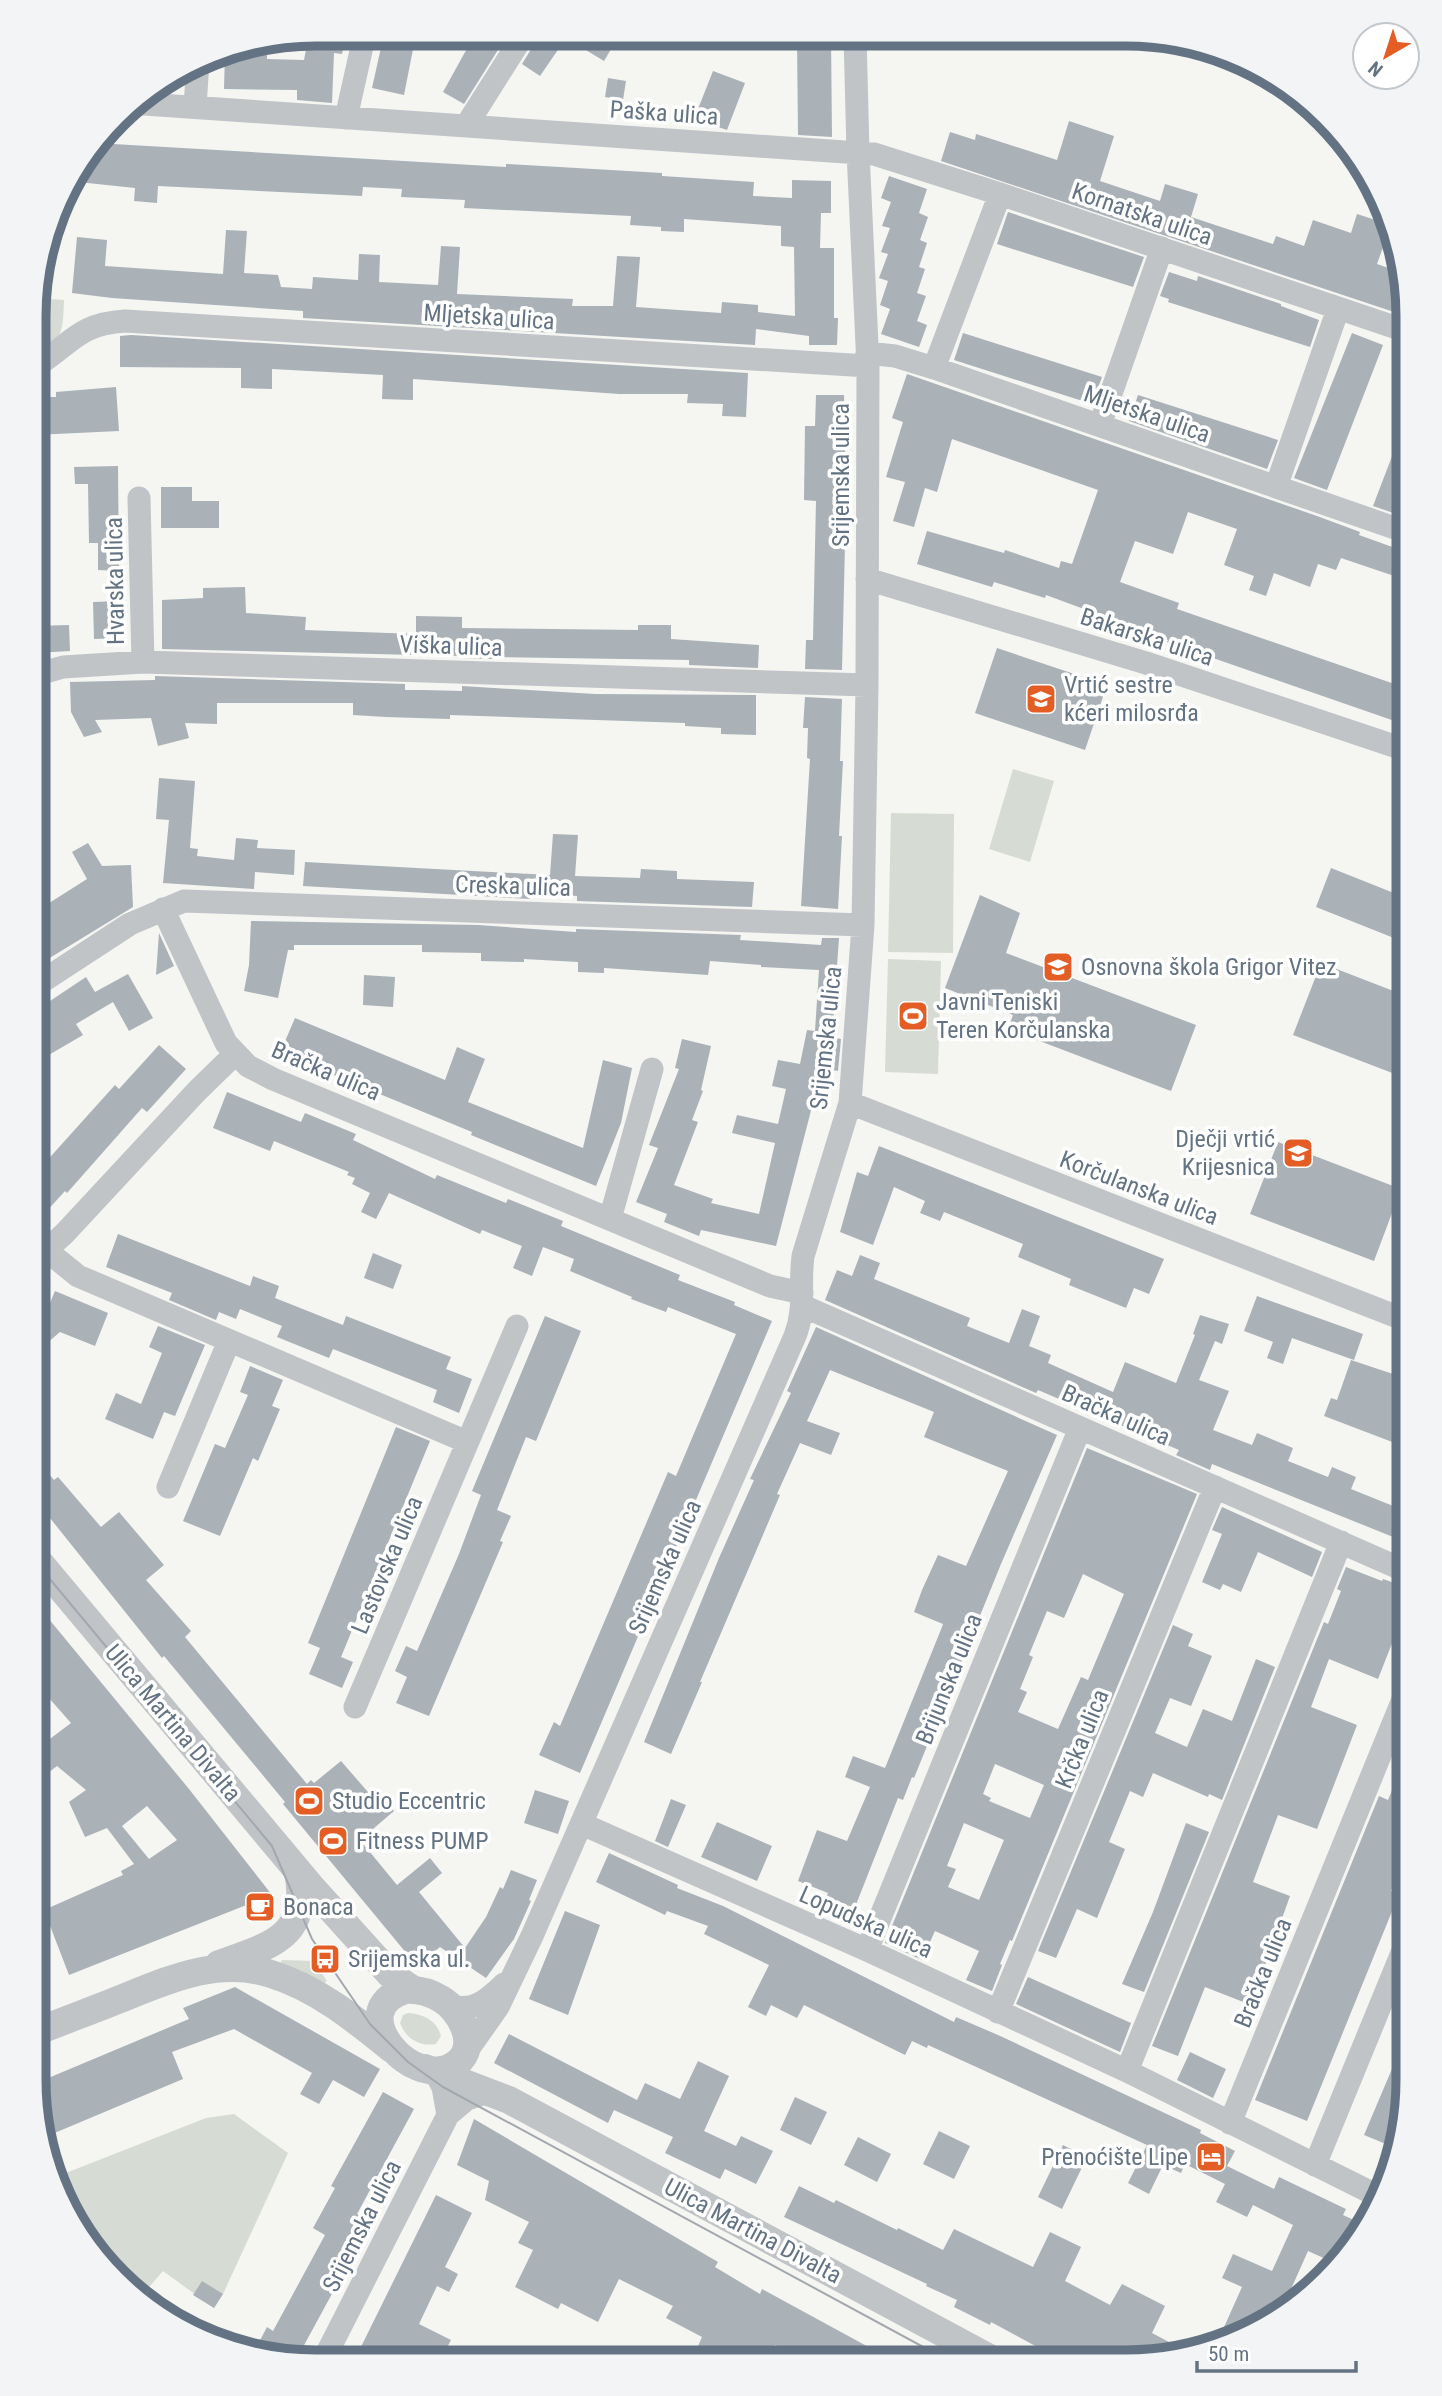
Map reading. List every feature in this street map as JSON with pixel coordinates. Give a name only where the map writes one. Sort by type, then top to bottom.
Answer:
[{"type":"street","points":[[346,118],[362,45]]},
{"type":"street","points":[[466,126],[517,45]]},
{"type":"street","name":"Srijemska ulica","points":[[467,2051],[498,2007],[509,1979],[532,1936],[795,1336],[801,1320],[803,1256],[850,1103],[863,925],[867,685],[867,360],[855,45]]},
{"type":"street","points":[[195,107],[197,72]]},
{"type":"street","name":"Paška ulica","points":[[148,104],[858,152]]},
{"type":"street","name":"Kornatska ulica","points":[[858,152],[874,154],[1000,194],[1396,328]]},
{"type":"street","points":[[934,368],[1000,194]]},
{"type":"street","points":[[1100,425],[1162,248]]},
{"type":"street","points":[[1276,487],[1338,309]]},
{"type":"street","name":"Mljetska ulica","points":[[46,358],[81,331],[108,322],[125,321],[867,360],[895,356],[1396,526]]},
{"type":"street","name":"Hvarska ulica","points":[[139,498],[143,662]]},
{"type":"street","name":"Bakarska ulica","points":[[867,579],[1146,663],[1396,747]]},
{"type":"street","name":"Viška ulica","points":[[46,672],[63,667],[143,662],[867,685]]},
{"type":"street","name":"Creska ulica","points":[[163,909],[184,901],[209,901],[863,925]]},
{"type":"street","points":[[46,979],[130,924],[163,909]]},
{"type":"street","name":"Bračka ulica","points":[[163,909],[217,1027],[235,1054],[248,1066],[273,1079],[802,1299],[1080,1428],[1396,1567]]},
{"type":"street","points":[[46,1251],[235,1054]]},
{"type":"street","points":[[610,1219],[652,1069]]},
{"type":"street","name":"Korčulanska ulica","points":[[850,1103],[1396,1316]]},
{"type":"street","points":[[46,1259],[78,1276],[467,1443]]},
{"type":"street","name":"Lastovska ulica","points":[[355,1707],[517,1326]]},
{"type":"street","points":[[168,1488],[229,1341]]},
{"type":"street","name":"Brijunska ulica","points":[[867,1950],[1080,1428]]},
{"type":"street","name":"Krčka ulica","points":[[998,2012],[1215,1487]]},
{"type":"street","points":[[1127,2071],[1340,1542]]},
{"type":"street","name":"Ulica Martina Divalta","points":[[46,1570],[305,1880],[338,1936],[392,1999]]},
{"type":"street","name":"Bračka ulica","points":[[1230,2123],[1396,1716]]},
{"type":"street","name":"Lopudska ulica","points":[[582,1824],[867,1950],[1127,2071],[1372,2193]]},
{"type":"street","points":[[46,2028],[273,1942],[289,1931],[299,1912],[300,1886],[305,1880]]},
{"type":"street","points":[[1315,2165],[1396,1967]]},
{"type":"street","points":[[201,1970],[227,1968],[259,1971],[288,1980],[319,1995],[408,2062],[430,2070],[456,2064],[467,2051],[463,2023],[449,2005],[429,1993],[392,1999],[345,2000],[319,1995]]},
{"type":"street","name":"Srijemska ulica","points":[[449,2005],[465,2008],[477,2006],[509,1979]]},
{"type":"street","points":[[392,1999],[380,2016],[380,2030],[393,2050]]},
{"type":"street","name":"Ulica Martina Divalta","points":[[467,2051],[499,2096]]},
{"type":"street","points":[[430,2070],[443,2087],[448,2115]]},
{"type":"street","name":"Ulica Martina Divalta","points":[[430,2070],[499,2096],[974,2350]]},
{"type":"street","name":"Srijemska ulica","points":[[329,2350],[448,2115],[467,2099],[499,2096]]},
{"type":"shaded area","points":[[46,299],[64,300],[60,334],[46,351]]},
{"type":"shaded area","points":[[1013,769],[1054,781],[1030,862],[989,849]]},
{"type":"shaded area","points":[[891,813],[954,814],[953,953],[888,952]]},
{"type":"shaded area","name":"Javni Teniski Teren Korčulanska","points":[[888,959],[941,961],[938,1074],[885,1072]]},
{"type":"shaded area","points":[[282,1960],[313,1961],[327,1981],[324,1983],[280,1964]]},
{"type":"shaded area","points":[[408,2013],[433,2022],[441,2036],[436,2044],[419,2043],[406,2033],[400,2023],[403,2015]]},
{"type":"shaded area","points":[[234,2114],[288,2153],[214,2308],[163,2271],[146,2291],[101,2245],[73,2200],[63,2174],[206,2118]]},
{"type":"building","points":[[344,45],[342,54],[334,53],[332,103],[297,100],[297,90],[224,89],[225,62],[267,50],[267,59],[304,60],[307,46]]},
{"type":"building","points":[[382,45],[414,45],[404,95],[372,88]]},
{"type":"building","points":[[469,45],[501,45],[464,104],[443,92]]},
{"type":"building","points":[[534,45],[561,45],[540,76],[522,64]]},
{"type":"building","points":[[578,45],[613,45],[604,61]]},
{"type":"building","points":[[797,45],[831,45],[832,137],[798,135]]},
{"type":"building","points":[[713,71],[745,83],[727,130],[694,119]]},
{"type":"building","points":[[608,78],[626,81],[623,100],[605,97]]},
{"type":"building","points":[[1069,121],[1114,136],[1100,181],[1160,201],[1165,184],[1198,194],[1191,217],[1273,244],[1276,236],[1304,246],[1313,220],[1351,233],[1357,214],[1379,221],[1385,241],[1377,264],[1392,269],[1396,313],[941,161],[950,132],[975,140],[976,134],[1057,160]]},
{"type":"building","points":[[114,137],[113,144],[506,167],[506,164],[662,173],[662,176],[754,182],[753,196],[792,198],[792,180],[831,181],[831,213],[821,213],[820,248],[834,248],[834,318],[838,318],[837,345],[809,345],[809,336],[756,329],[755,345],[303,318],[303,311],[72,293],[77,237],[107,240],[105,266],[223,274],[226,230],[247,231],[244,273],[278,275],[281,287],[312,289],[313,277],[358,280],[359,254],[380,255],[379,282],[438,285],[441,246],[460,247],[457,294],[573,299],[572,306],[613,306],[617,256],[640,257],[636,307],[721,313],[722,302],[758,305],[758,312],[795,316],[794,247],[781,246],[781,226],[684,219],[684,232],[661,231],[661,227],[630,225],[631,216],[464,208],[465,200],[401,197],[402,189],[363,187],[362,196],[158,186],[157,203],[134,201],[135,188],[81,182],[101,151]]},
{"type":"building","points":[[889,176],[927,189],[919,213],[928,217],[920,240],[927,243],[919,267],[925,269],[917,293],[926,296],[917,321],[927,325],[919,347],[881,334],[890,309],[880,305],[888,281],[879,278],[888,254],[881,252],[890,228],[882,226],[891,202],[881,198]]},
{"type":"building","points":[[1008,212],[1144,257],[1133,287],[997,244]]},
{"type":"building","points":[[1169,272],[1197,281],[1198,276],[1319,320],[1310,347],[1168,302],[1169,299],[1160,296]]},
{"type":"building","points":[[963,333],[1102,377],[1092,404],[954,360]]},
{"type":"building","points":[[1352,333],[1383,345],[1327,490],[1294,478]]},
{"type":"building","points":[[120,336],[748,373],[746,417],[722,416],[723,404],[687,403],[688,394],[619,394],[413,379],[413,400],[382,399],[383,375],[272,369],[272,389],[241,388],[241,368],[120,367]]},
{"type":"building","points":[[907,374],[1317,516],[1396,548],[1396,577],[1341,558],[1336,570],[1318,564],[1310,587],[1274,573],[1266,596],[1249,590],[1254,576],[1224,565],[1237,529],[1188,512],[1173,554],[1135,541],[1120,582],[1179,603],[1177,609],[1396,685],[1396,721],[1167,642],[1168,640],[1046,595],[1045,598],[994,582],[992,587],[917,564],[927,531],[1004,553],[1005,550],[1059,568],[1061,561],[1072,564],[1098,490],[952,439],[937,492],[925,488],[914,527],[893,521],[905,482],[886,477],[903,422],[892,418]]},
{"type":"building","points":[[116,387],[119,431],[46,434],[46,397],[56,397],[56,392]]},
{"type":"building","points":[[816,395],[844,395],[846,502],[842,670],[805,669],[806,640],[813,640],[816,501],[804,500],[805,426],[815,426]]},
{"type":"building","points":[[1138,395],[1278,440],[1267,469],[1129,421]]},
{"type":"building","points":[[1396,446],[1396,514],[1373,506]]},
{"type":"building","points":[[118,466],[119,571],[98,570],[98,543],[89,543],[88,484],[75,484],[74,467]]},
{"type":"building","points":[[161,487],[192,487],[192,501],[219,501],[219,528],[161,528]]},
{"type":"building","points":[[245,587],[246,613],[306,617],[305,630],[416,634],[416,616],[462,617],[462,628],[638,630],[638,625],[671,625],[671,639],[759,645],[758,668],[689,665],[689,660],[493,659],[162,649],[162,600],[203,598],[203,588]]},
{"type":"building","points":[[123,601],[124,638],[94,639],[93,602]]},
{"type":"building","points":[[69,625],[70,651],[46,652],[46,626]]},
{"type":"building","name":"Vrtić sestre kćeri milosrđa","points":[[997,648],[1107,685],[1085,750],[975,713]]},
{"type":"building","points":[[155,676],[405,684],[405,690],[462,691],[462,686],[595,694],[756,695],[756,735],[721,734],[721,728],[685,726],[685,723],[450,715],[450,719],[353,715],[353,703],[217,703],[217,724],[185,723],[189,738],[158,746],[151,718],[95,720],[102,732],[84,737],[71,712],[70,682],[155,680]]},
{"type":"building","points":[[805,697],[842,699],[840,761],[843,761],[839,836],[842,836],[838,909],[801,906],[810,759],[807,758],[808,728],[803,728]]},
{"type":"building","points":[[159,778],[195,781],[190,848],[198,849],[197,856],[234,860],[236,838],[258,840],[257,848],[295,850],[294,875],[255,872],[254,889],[163,883],[169,820],[156,819]]},
{"type":"building","points":[[553,834],[578,835],[575,876],[640,878],[641,869],[677,871],[677,879],[754,882],[752,907],[577,901],[577,896],[530,893],[530,899],[303,886],[305,862],[550,875]]},
{"type":"building","points":[[88,843],[102,866],[131,865],[133,907],[48,959],[46,905],[87,879],[72,852]]},
{"type":"building","points":[[1331,868],[1396,894],[1396,939],[1316,907]]},
{"type":"building","points":[[980,895],[1020,913],[1006,953],[1196,1025],[1171,1091],[1008,1029],[1013,1015],[945,988]]},
{"type":"building","points":[[251,921],[478,925],[576,932],[576,929],[741,935],[740,940],[821,945],[822,938],[839,938],[832,1037],[841,1039],[838,1071],[822,1068],[776,1246],[701,1230],[699,1236],[664,1222],[667,1214],[636,1202],[658,1148],[649,1145],[679,1069],[675,1068],[682,1039],[711,1046],[701,1090],[703,1091],[692,1120],[698,1122],[674,1185],[713,1199],[711,1203],[759,1214],[775,1143],[732,1133],[737,1115],[778,1124],[786,1089],[772,1086],[778,1060],[800,1064],[807,1030],[815,1031],[819,970],[710,961],[708,975],[604,968],[604,973],[578,972],[578,962],[524,959],[524,962],[481,961],[481,953],[422,952],[422,945],[294,945],[294,950],[288,950],[278,998],[244,991],[249,965]]},
{"type":"building","points":[[159,933],[174,966],[156,975]]},
{"type":"building","points":[[1321,963],[1396,992],[1396,1074],[1293,1035]]},
{"type":"building","points":[[128,974],[153,1018],[129,1031],[113,1002],[76,1024],[83,1035],[46,1057],[46,1004],[86,977],[95,992]]},
{"type":"building","points":[[364,975],[395,977],[393,1007],[363,1005]]},
{"type":"building","points":[[295,1018],[445,1080],[457,1047],[485,1059],[468,1102],[583,1148],[603,1060],[632,1068],[621,1123],[596,1186],[280,1053]]},
{"type":"building","points":[[159,1045],[186,1069],[147,1112],[142,1108],[67,1193],[65,1191],[46,1212],[46,1162],[115,1085],[119,1089]]},
{"type":"building","points":[[227,1092],[301,1122],[305,1113],[356,1134],[353,1140],[435,1179],[437,1175],[506,1203],[508,1199],[563,1221],[561,1226],[680,1275],[678,1280],[735,1302],[734,1305],[772,1321],[580,1773],[539,1755],[554,1722],[560,1726],[668,1472],[676,1476],[736,1334],[668,1307],[666,1312],[631,1299],[632,1297],[570,1271],[574,1259],[543,1247],[532,1276],[513,1268],[522,1246],[482,1230],[480,1234],[389,1193],[376,1219],[361,1212],[370,1193],[352,1184],[355,1178],[347,1175],[349,1172],[274,1141],[270,1151],[213,1128]]},
{"type":"building","points":[[1278,1142],[1396,1187],[1396,1202],[1374,1261],[1250,1214]]},
{"type":"building","points":[[879,1146],[1164,1259],[1149,1294],[1134,1288],[1126,1308],[1069,1285],[1071,1279],[1018,1257],[1023,1244],[944,1212],[940,1221],[920,1213],[925,1201],[894,1187],[873,1245],[840,1232],[857,1172],[868,1176]]},
{"type":"building","points":[[118,1234],[250,1286],[253,1276],[279,1286],[275,1298],[343,1325],[346,1316],[451,1357],[446,1369],[472,1379],[459,1413],[433,1402],[437,1390],[333,1349],[329,1358],[277,1337],[282,1326],[240,1309],[236,1319],[219,1312],[216,1320],[169,1300],[172,1293],[106,1267]]},
{"type":"building","points":[[373,1253],[402,1265],[393,1289],[364,1278]]},
{"type":"building","points":[[860,1255],[880,1263],[874,1279],[970,1318],[967,1326],[1009,1343],[1022,1309],[1040,1316],[1029,1346],[1051,1355],[1048,1363],[1113,1392],[1125,1362],[1176,1383],[1200,1315],[1229,1324],[1222,1344],[1215,1341],[1199,1380],[1229,1391],[1213,1430],[1252,1445],[1257,1433],[1293,1448],[1288,1461],[1328,1477],[1332,1467],[1356,1477],[1351,1489],[1396,1507],[1396,1538],[1212,1464],[1210,1470],[1176,1455],[1179,1450],[1038,1390],[1036,1393],[825,1300],[837,1270],[852,1276]]},
{"type":"building","points":[[55,1291],[108,1313],[95,1346],[60,1332],[46,1344],[46,1313]]},
{"type":"building","points":[[1257,1296],[1363,1334],[1354,1360],[1292,1338],[1283,1364],[1267,1358],[1273,1342],[1244,1331]]},
{"type":"building","points":[[545,1316],[581,1331],[536,1441],[526,1437],[497,1510],[511,1516],[500,1541],[503,1542],[429,1716],[396,1703],[407,1677],[395,1671],[406,1646],[417,1651],[459,1554],[481,1495],[472,1491]]},
{"type":"building","points":[[158,1326],[205,1345],[175,1416],[164,1412],[153,1439],[105,1419],[116,1393],[141,1404],[162,1353],[149,1347]]},
{"type":"building","points":[[816,1327],[1057,1435],[914,1778],[912,1777],[903,1800],[898,1798],[848,1925],[820,1912],[828,1893],[798,1881],[817,1830],[847,1841],[870,1787],[845,1777],[853,1756],[885,1768],[943,1624],[914,1612],[922,1590],[938,1555],[966,1566],[1008,1471],[924,1437],[934,1412],[830,1370],[807,1421],[840,1433],[831,1455],[800,1443],[671,1754],[644,1742],[754,1480],[750,1479],[791,1393],[787,1391]]},
{"type":"building","points":[[1351,1360],[1396,1375],[1396,1443],[1324,1416],[1331,1398],[1337,1400]]},
{"type":"building","points":[[250,1366],[283,1380],[272,1406],[280,1409],[258,1461],[253,1458],[220,1536],[183,1521],[215,1444],[225,1448],[248,1395],[240,1392]]},
{"type":"building","points":[[396,1427],[430,1441],[341,1657],[353,1662],[342,1688],[309,1674],[320,1648],[308,1643]]},
{"type":"building","points":[[1087,1448],[1197,1494],[1012,1941],[1010,1940],[1000,1964],[1002,1965],[992,1991],[966,1980],[979,1951],[935,1931],[922,1960],[885,1943]],"holes":[[[1083,1574],[1124,1594],[1088,1680],[1081,1677],[1058,1729],[1018,1712],[1027,1692],[1020,1689],[1033,1657],[1029,1655],[1047,1611],[1064,1618]],[[995,1764],[1044,1785],[1030,1818],[989,1801],[991,1798],[983,1794]],[[964,1823],[1004,1840],[979,1900],[948,1887],[956,1869],[947,1866]]]},
{"type":"building","points":[[46,1470],[54,1480],[58,1477],[101,1527],[119,1512],[164,1565],[146,1580],[191,1631],[185,1637],[307,1784],[311,1780],[314,1783],[341,1761],[374,1799],[380,1795],[394,1811],[360,1840],[397,1885],[430,1858],[442,1873],[419,1892],[465,1948],[486,1917],[500,1887],[503,1889],[511,1870],[537,1880],[514,1939],[486,1978],[440,1947],[417,1966],[283,1804],[285,1802],[164,1656],[162,1658],[46,1513]]},
{"type":"building","points":[[1222,1507],[1322,1552],[1312,1577],[1258,1552],[1241,1592],[1223,1584],[1220,1590],[1202,1582],[1222,1534],[1212,1530]]},
{"type":"building","points":[[1346,1567],[1396,1584],[1396,1633],[1378,1679],[1329,1659],[1311,1707],[1357,1725],[1317,1829],[1278,1815],[1253,1882],[1290,1896],[1251,2005],[1205,1987],[1178,2056],[1152,2046],[1324,1622],[1328,1624],[1341,1591],[1337,1589]]},
{"type":"building","points":[[46,1616],[189,1789],[272,1895],[69,1975],[46,1909],[123,1875],[121,1871],[134,1864],[107,1828],[85,1837],[69,1802],[86,1790],[57,1766],[46,1775],[46,1742],[71,1723],[46,1695]],"holes":[[[147,1806],[177,1840],[149,1859],[122,1826]]]},
{"type":"building","points":[[1173,1625],[1193,1634],[1188,1646],[1212,1656],[1191,1706],[1170,1698],[1155,1733],[1187,1747],[1203,1709],[1232,1721],[1256,1659],[1275,1667],[1222,1800],[1209,1794],[1208,1797],[1153,1773],[1143,1797],[1130,1791],[1109,1842],[1125,1849],[1097,1918],[1077,1909],[1056,1958],[1038,1951]]},
{"type":"building","points":[[1396,1780],[1396,1878],[1391,1891],[1396,1893],[1396,1901],[1307,2121],[1255,2100],[1379,1796],[1388,1800]]},
{"type":"building","points":[[535,1790],[569,1801],[558,1834],[524,1823]]},
{"type":"building","points":[[671,1799],[686,1805],[668,1847],[655,1841]]},
{"type":"building","points":[[717,1822],[772,1846],[757,1881],[701,1857]]},
{"type":"building","points":[[1186,1823],[1209,1832],[1144,1992],[1122,1984],[1153,1912]]},
{"type":"building","points":[[609,1853],[678,1885],[677,1888],[723,1906],[954,2022],[956,2017],[998,2035],[1201,2130],[1200,2133],[1235,2151],[1227,2166],[1274,2189],[1279,2177],[1346,2209],[1343,2215],[1356,2221],[1355,2224],[1327,2260],[1308,2251],[1287,2297],[1246,2323],[1221,2333],[1242,2287],[1222,2278],[1233,2254],[1272,2271],[1293,2225],[1253,2205],[1247,2217],[1216,2202],[1225,2184],[1185,2164],[1181,2173],[1163,2165],[1149,2194],[1128,2183],[1147,2145],[928,2045],[927,2048],[912,2041],[905,2055],[804,2005],[797,2018],[771,2005],[766,2016],[748,2007],[769,1965],[704,1934],[708,1926],[667,1911],[665,1915],[596,1882]]},
{"type":"building","points":[[565,1911],[600,1925],[568,2015],[529,1999]]},
{"type":"building","points":[[1028,1977],[1131,2023],[1120,2052],[1016,2004]]},
{"type":"building","points":[[235,1987],[380,2069],[364,2097],[333,2080],[319,2104],[300,2094],[312,2073],[234,2029],[172,2052],[183,2079],[51,2134],[46,2079],[189,2019],[183,2008]]},
{"type":"building","points":[[509,2034],[637,2100],[645,2083],[680,2099],[698,2061],[729,2076],[704,2131],[736,2146],[741,2136],[773,2151],[756,2184],[725,2169],[720,2179],[665,2153],[673,2137],[614,2110],[608,2123],[494,2063]]},
{"type":"building","points":[[1190,2052],[1226,2069],[1213,2098],[1177,2080]]},
{"type":"building","points":[[1396,2059],[1396,2098],[1388,2145],[1364,2135]]},
{"type":"building","points":[[383,2092],[414,2109],[357,2214],[371,2222],[301,2350],[258,2344],[267,2327],[273,2331],[325,2235],[313,2228],[335,2188],[331,2186]]},
{"type":"building","points":[[795,2097],[827,2112],[811,2145],[780,2130]]},
{"type":"building","points":[[474,2119],[718,2262],[715,2267],[760,2294],[762,2289],[874,2350],[783,2350],[775,2345],[773,2350],[696,2350],[702,2337],[666,2318],[673,2306],[619,2279],[598,2322],[561,2303],[558,2309],[515,2287],[533,2250],[518,2243],[529,2222],[485,2200],[489,2181],[457,2165]]},
{"type":"building","points":[[939,2131],[970,2146],[954,2179],[923,2164]]},
{"type":"building","points":[[858,2137],[891,2154],[877,2182],[844,2165]]},
{"type":"building","points":[[1063,2145],[1087,2157],[1062,2209],[1038,2197]]},
{"type":"building","points":[[799,2186],[834,2203],[836,2200],[943,2250],[954,2229],[1033,2267],[1050,2232],[1081,2247],[1065,2281],[1110,2305],[1122,2284],[1165,2306],[1152,2333],[1176,2346],[1144,2350],[1043,2350],[991,2322],[990,2325],[954,2307],[957,2300],[926,2286],[927,2284],[784,2217]]},
{"type":"building","points":[[436,2195],[472,2213],[445,2267],[458,2274],[449,2292],[437,2286],[419,2324],[451,2340],[446,2350],[359,2350]]},
{"type":"building","points":[[202,2281],[223,2294],[214,2308],[193,2295]]},
{"type":"tram line","points":[[46,1574],[272,1846],[312,1939],[370,2024],[408,2062],[443,2087],[929,2350]]},
{"type":"place","name":"Vrtić sestre kćeri milosrđa","points":[[1041,699]]},
{"type":"place","name":"Osnovna škola Grigor Vitez","points":[[1058,967]]},
{"type":"place","name":"Javni Teniski Teren Korčulanska","points":[[913,1016]]},
{"type":"place","name":"Dječji vrtić Krijesnica","points":[[1298,1153]]},
{"type":"place","name":"Studio Eccentric","points":[[309,1801]]},
{"type":"place","name":"Fitness PUMP","points":[[333,1841]]},
{"type":"place","name":"Bonaca","points":[[260,1907]]},
{"type":"place","name":"Srijemska ul.","points":[[325,1959]]},
{"type":"place","name":"Prenoćište Lipe","points":[[1211,2157]]}]
